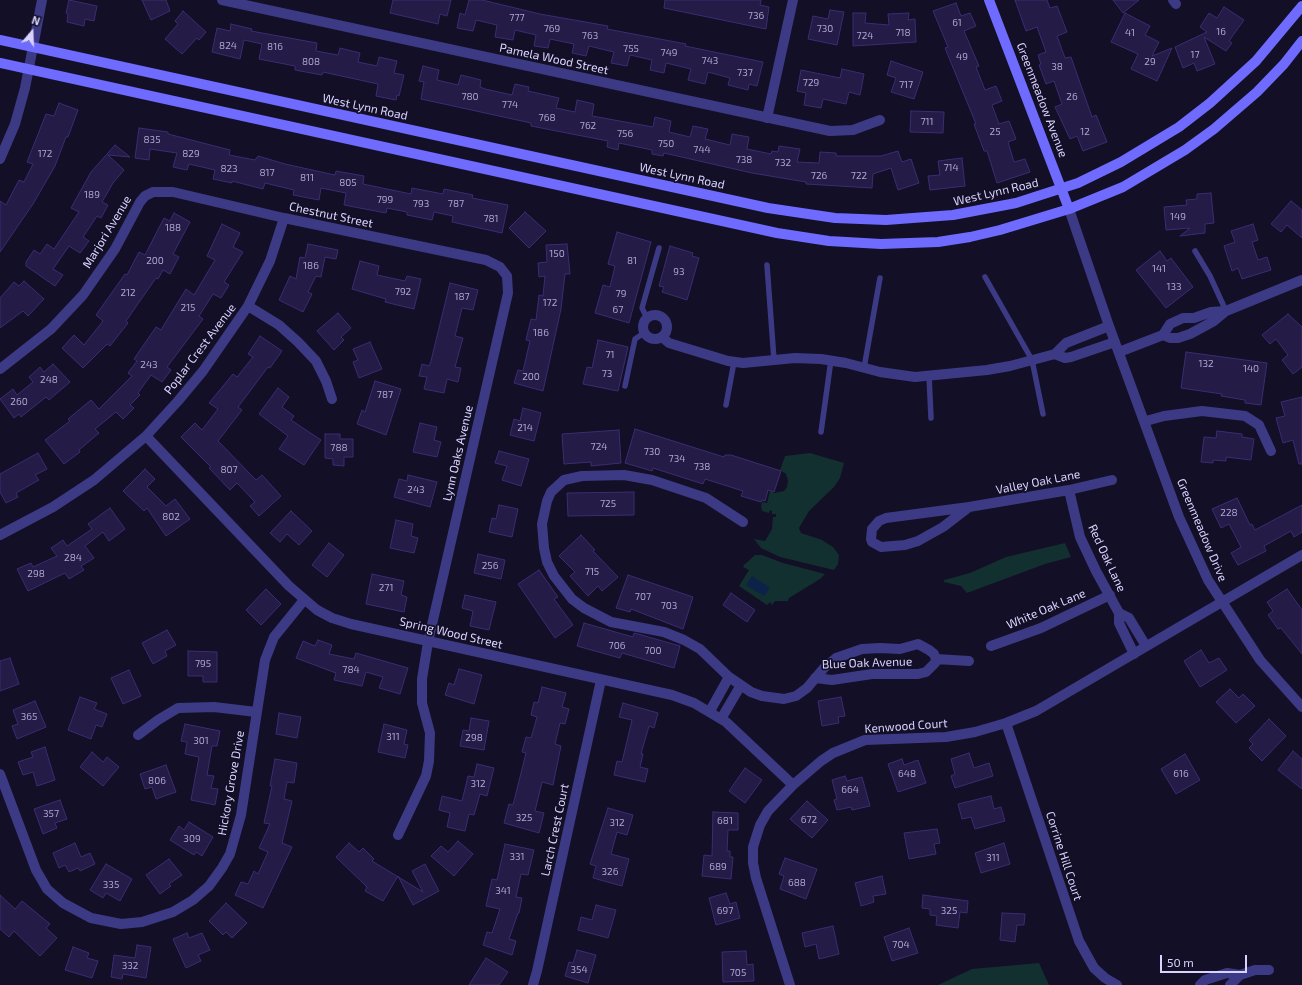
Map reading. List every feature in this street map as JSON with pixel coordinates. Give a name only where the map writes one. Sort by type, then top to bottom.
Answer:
[{"type":"main road","name":"Greenmeadow Avenue","points":[[989,0],[1069,209]]},
{"type":"main road","name":"West Lynn Road","points":[[0,40],[802,214],[835,218],[886,220],[918,219],[990,209],[1061,189],[1121,162],[1179,127],[1210,103],[1256,61],[1302,6]]},
{"type":"main road","points":[[0,64],[777,233],[829,241],[881,244],[938,242],[1000,230],[1069,209],[1123,187],[1185,150],[1214,129],[1257,92],[1284,64],[1302,41]]},
{"type":"street","points":[[0,157],[15,124],[28,70],[42,0]]},
{"type":"street","name":"Pamela Wood Street","points":[[222,0],[830,131],[853,130],[880,120]]},
{"type":"street","points":[[767,118],[792,0]]},
{"type":"street","name":"Chestnut Street","points":[[152,193],[165,191],[173,192],[284,218],[486,260],[495,264],[503,271]]},
{"type":"street","name":"Marjori Avenue","points":[[0,369],[51,329],[83,295],[115,249],[140,202],[145,196],[152,193]]},
{"type":"street","name":"Greenmeadow Drive","points":[[1069,209],[1109,326],[1146,422],[1179,517],[1208,580],[1220,602],[1260,660],[1302,707]]},
{"type":"street","name":"Poplar Crest Avenue","points":[[0,535],[32,519],[72,495],[94,480],[146,436],[203,370],[248,306],[270,261],[284,218]]},
{"type":"street","name":"Lynn Oaks Avenue","points":[[398,836],[426,776],[429,761],[430,733],[422,703],[422,687],[428,642],[503,316],[508,283],[503,271]]},
{"type":"street","points":[[1119,352],[1163,335],[1170,324],[1211,312],[1226,311],[1302,282]]},
{"type":"street","points":[[248,306],[280,325],[316,361],[326,381],[332,399]]},
{"type":"street","points":[[1163,335],[1170,338],[1178,338],[1194,332],[1214,321],[1226,311]]},
{"type":"street","points":[[662,337],[667,327],[665,320],[662,317],[654,315],[647,318],[643,325],[644,333],[650,338],[662,337],[669,343],[734,362],[743,363],[795,358],[831,360],[880,372],[915,376],[987,370],[1032,360],[1055,354],[1066,343],[1109,326]]},
{"type":"street","points":[[1187,318],[1195,324],[1194,332]]},
{"type":"street","points":[[1055,354],[1065,358],[1071,358],[1115,342]]},
{"type":"street","points":[[1146,422],[1182,413],[1202,411],[1246,416],[1259,425],[1271,451]]},
{"type":"street","name":"Spring Wood Street","points":[[146,436],[289,586],[317,610],[332,618],[351,624],[672,696],[694,703],[710,711],[721,719],[793,785]]},
{"type":"street","name":"Blue Oak Avenue","points":[[743,522],[706,498],[652,480],[624,475],[594,474],[564,480],[558,485],[547,501],[542,524],[547,562],[554,576],[572,599],[584,608],[611,622],[664,632],[684,640],[700,649],[729,677],[751,692],[762,696],[784,699],[796,696],[807,688],[815,678],[824,668],[836,658],[862,650],[880,648],[900,649],[918,644],[934,654],[936,659],[935,663],[926,672],[918,674],[872,674],[832,680],[815,678]]},
{"type":"street","name":"Valley Oak Lane","points":[[969,508],[943,527],[918,541],[905,545],[881,547],[872,542],[871,539],[872,528],[879,521],[886,518],[969,508],[1069,490],[1112,480]]},
{"type":"street","name":"Red Oak Lane","points":[[1069,490],[1080,537],[1119,613],[1120,623],[1134,654]]},
{"type":"street","name":"Kenwood Court","points":[[790,985],[756,878],[753,847],[760,825],[775,803],[793,785],[833,753],[865,740],[946,737],[975,732],[1006,723],[1046,706],[1302,555]]},
{"type":"street","name":"White Oak Lane","points":[[991,646],[1041,628],[1110,596]]},
{"type":"street","name":"Hickory Grove Drive","points":[[0,774],[36,870],[51,893],[72,909],[91,918],[120,924],[142,922],[173,912],[193,900],[209,886],[230,854],[237,831],[265,660],[274,637],[304,600]]},
{"type":"street","name":"Red Oak Lane","points":[[1119,613],[1129,618],[1146,646]]},
{"type":"street","points":[[936,659],[969,661]]},
{"type":"street","points":[[710,711],[729,677]]},
{"type":"street","name":"Larch Crest Court","points":[[533,985],[601,680]]},
{"type":"street","points":[[721,719],[741,685]]},
{"type":"street","points":[[138,736],[158,720],[178,708],[214,707],[256,712]]},
{"type":"street","name":"Corrine Hill Court","points":[[1006,723],[1079,941],[1094,968],[1105,978],[1117,985]]},
{"type":"street","points":[[1230,985],[1240,975],[1255,970],[1269,970]]},
{"type":"street","points":[[1200,985],[1204,980],[1227,973],[1240,975]]},
{"type":"lane","points":[[647,318],[642,308],[658,248]]},
{"type":"lane","points":[[1195,251],[1210,276],[1226,311]]},
{"type":"lane","points":[[767,265],[774,360]]},
{"type":"lane","points":[[985,277],[1032,360],[1043,414]]},
{"type":"lane","points":[[864,368],[880,278]]},
{"type":"lane","points":[[625,386],[636,339],[644,333]]},
{"type":"lane","points":[[821,432],[831,360]]},
{"type":"lane","points":[[726,405],[734,362]]},
{"type":"lane","points":[[929,375],[931,418]]},
{"type":"green space","points":[[810,453],[844,463],[840,478],[834,487],[809,511],[799,528],[801,533],[822,540],[833,547],[839,555],[838,564],[834,570],[780,557],[761,548],[754,539],[765,541],[772,529],[773,517],[776,517],[776,514],[772,514],[772,511],[770,510],[769,513],[762,511],[761,506],[762,502],[767,503],[770,491],[774,493],[784,491],[787,487],[788,481],[786,474],[780,470],[785,456]]},
{"type":"green space","points":[[1065,543],[1071,557],[1045,564],[967,593],[961,586],[944,582],[944,580],[970,573],[1006,557]]},
{"type":"green space","points":[[755,555],[762,555],[783,563],[825,574],[820,579],[789,598],[788,601],[775,601],[772,605],[770,602],[767,605],[739,586],[749,570],[743,567],[744,565]]},
{"type":"green space","points":[[1039,963],[1049,985],[938,985],[972,969]]},
{"type":"water","points":[[752,576],[770,588],[764,596],[746,585]]},
{"type":"building","points":[[69,0],[97,6],[94,21],[85,19],[84,26],[67,22],[68,14],[66,13]]},
{"type":"building","points":[[142,0],[166,0],[170,11],[151,20]]},
{"type":"building","points":[[393,0],[451,0],[447,16],[440,14],[438,24],[390,13]]},
{"type":"building","points":[[469,0],[482,0],[540,14],[608,26],[607,29],[686,44],[685,46],[763,62],[757,86],[749,84],[748,90],[728,85],[730,78],[708,72],[705,84],[688,80],[691,69],[666,63],[664,73],[650,70],[652,60],[630,55],[627,66],[611,63],[614,52],[589,46],[586,56],[572,53],[574,44],[550,39],[548,48],[534,46],[536,35],[515,30],[513,40],[495,37],[497,25],[476,20],[473,31],[457,28],[460,13],[465,15]]},
{"type":"building","points":[[665,0],[761,0],[760,5],[769,7],[766,29],[664,8]]},
{"type":"building","points":[[1015,0],[1047,0],[1050,8],[1057,6],[1067,32],[1057,36],[1065,58],[1071,57],[1092,117],[1096,115],[1107,142],[1083,151],[1077,136],[1070,139],[1055,107],[1062,104],[1054,81],[1046,84],[1039,65],[1041,64],[1038,55],[1046,52],[1037,27],[1026,31]]},
{"type":"building","points":[[1113,0],[1139,0],[1123,13]]},
{"type":"building","points":[[956,3],[961,16],[970,13],[976,26],[964,31],[979,66],[976,67],[985,90],[996,86],[1002,101],[992,105],[999,124],[1009,121],[1016,139],[1008,142],[1014,162],[1025,159],[1030,172],[997,183],[987,151],[984,151],[974,124],[976,124],[945,48],[948,47],[933,11]]},
{"type":"building","points":[[1224,7],[1244,20],[1229,41],[1232,43],[1226,51],[1204,37],[1215,64],[1197,71],[1194,63],[1183,68],[1175,47],[1207,32],[1200,27],[1209,13],[1217,18]]},
{"type":"building","points":[[830,10],[844,12],[837,45],[808,39],[813,16],[828,19]]},
{"type":"building","points":[[183,11],[206,32],[199,40],[197,38],[182,54],[165,39],[178,24],[175,21]]},
{"type":"building","points":[[853,13],[866,13],[865,23],[889,25],[888,14],[909,13],[908,20],[915,19],[916,42],[853,46]]},
{"type":"building","points":[[1125,13],[1150,26],[1145,35],[1159,42],[1152,56],[1172,48],[1157,81],[1131,69],[1138,54],[1111,42]]},
{"type":"building","points":[[231,24],[252,29],[251,31],[317,43],[316,51],[338,55],[340,48],[360,53],[358,62],[377,66],[379,57],[397,61],[394,73],[404,75],[399,96],[397,95],[396,100],[376,96],[378,84],[323,72],[322,75],[295,70],[295,66],[259,59],[262,44],[244,40],[240,59],[212,52],[217,28],[230,31]]},
{"type":"building","points":[[891,61],[923,72],[914,99],[891,92],[896,78],[887,75]]},
{"type":"building","points":[[423,66],[439,70],[437,80],[458,85],[461,75],[481,80],[480,87],[485,89],[512,95],[515,84],[529,87],[528,91],[559,98],[556,108],[575,112],[577,100],[594,104],[592,116],[653,127],[655,117],[671,121],[669,132],[690,137],[693,126],[708,129],[705,139],[730,145],[732,134],[749,137],[747,149],[771,154],[772,151],[778,152],[779,146],[800,149],[797,162],[819,163],[820,152],[836,153],[836,156],[881,156],[898,151],[902,162],[911,159],[919,183],[898,190],[891,168],[873,174],[872,188],[806,184],[806,182],[752,173],[664,153],[663,156],[652,154],[652,150],[619,143],[618,150],[607,147],[608,141],[531,126],[531,123],[421,99],[424,82],[419,81]]},
{"type":"building","points":[[842,69],[864,74],[860,95],[849,92],[846,104],[823,99],[821,108],[804,105],[806,93],[797,91],[801,70],[840,78]]},
{"type":"building","points":[[59,103],[78,110],[68,137],[66,137],[55,166],[33,204],[0,252],[0,201],[6,205],[19,180],[24,182],[33,164],[27,162],[46,114],[54,116]]},
{"type":"building","points":[[911,111],[944,112],[943,133],[910,132]]},
{"type":"building","points":[[139,128],[168,132],[168,134],[230,150],[229,155],[255,160],[258,156],[285,164],[335,175],[336,171],[364,176],[363,184],[411,194],[412,188],[443,194],[444,189],[473,195],[472,198],[508,205],[502,233],[452,222],[453,216],[434,212],[432,220],[407,215],[407,212],[387,208],[386,213],[344,205],[346,193],[321,188],[319,200],[293,195],[294,190],[265,183],[263,189],[232,181],[232,183],[213,179],[215,170],[189,164],[187,170],[173,167],[177,153],[150,149],[149,160],[135,158]]},
{"type":"building","points":[[115,145],[130,157],[108,155],[124,170],[113,183],[102,202],[108,205],[101,218],[97,216],[83,237],[89,241],[80,253],[69,246],[53,269],[63,275],[55,286],[26,266],[26,262],[34,250],[40,254],[47,244],[54,249],[79,212],[71,208],[91,172]]},
{"type":"building","points":[[962,158],[965,186],[930,190],[928,176],[940,175],[938,161]]},
{"type":"building","points":[[1211,193],[1214,223],[1205,224],[1205,233],[1180,236],[1190,228],[1166,230],[1164,207],[1187,205],[1186,200],[1197,199],[1197,194]]},
{"type":"building","points":[[1291,201],[1302,210],[1302,238],[1287,225],[1281,232],[1271,224]]},
{"type":"building","points":[[525,212],[546,231],[529,248],[509,228]]},
{"type":"building","points":[[174,213],[190,222],[173,254],[179,257],[170,274],[163,270],[158,279],[156,278],[126,321],[128,323],[110,346],[107,344],[83,368],[62,348],[74,335],[84,345],[103,321],[96,315],[125,274],[127,275],[139,252],[145,255],[164,218],[170,221]]},
{"type":"building","points":[[222,224],[240,233],[233,247],[243,252],[224,282],[229,285],[221,298],[213,294],[199,316],[203,319],[167,367],[171,370],[162,382],[151,375],[138,393],[140,395],[130,405],[134,408],[123,419],[116,412],[95,429],[99,433],[79,450],[80,452],[64,464],[45,440],[70,421],[68,419],[91,400],[99,409],[132,376],[128,373],[137,361],[134,359],[156,327],[161,330],[186,289],[194,295],[215,260],[207,256]]},
{"type":"building","points":[[1253,224],[1258,240],[1252,242],[1258,260],[1267,257],[1271,270],[1242,279],[1238,268],[1232,271],[1224,246],[1235,242],[1231,231]]},
{"type":"building","points":[[617,232],[651,242],[629,323],[595,313],[603,285],[610,287],[615,266],[608,264]]},
{"type":"building","points":[[308,244],[338,250],[336,259],[325,257],[321,277],[316,276],[308,292],[312,294],[303,312],[279,300],[290,276],[296,279],[300,257],[305,258]]},
{"type":"building","points":[[567,244],[570,274],[565,274],[561,309],[543,391],[514,383],[518,370],[523,371],[530,341],[526,340],[531,319],[536,320],[539,295],[543,296],[545,276],[539,277],[538,263],[547,262],[546,245]]},
{"type":"building","points":[[670,246],[693,253],[692,256],[699,258],[687,300],[662,292],[664,287],[659,286]]},
{"type":"building","points":[[1160,251],[1167,261],[1171,258],[1193,287],[1166,308],[1136,270]]},
{"type":"building","points":[[360,261],[379,266],[377,275],[405,281],[407,276],[421,279],[414,309],[385,302],[386,299],[352,289]]},
{"type":"building","points":[[24,281],[44,299],[28,316],[23,311],[0,328],[0,298],[14,282],[19,286]]},
{"type":"building","points":[[450,283],[478,290],[473,310],[462,308],[455,336],[463,338],[455,367],[461,368],[458,382],[447,379],[444,393],[424,389],[427,377],[419,376],[422,364],[429,366],[431,361]]},
{"type":"building","points":[[338,313],[351,328],[341,337],[344,340],[334,350],[317,331]]},
{"type":"building","points":[[1288,314],[1302,327],[1302,367],[1293,374],[1282,360],[1288,355],[1276,339],[1270,344],[1262,335]]},
{"type":"building","points":[[260,336],[282,351],[238,407],[242,410],[218,441],[256,480],[262,475],[281,496],[259,516],[250,506],[255,502],[237,483],[230,490],[209,468],[211,467],[181,437],[195,423],[202,430],[218,409],[209,403],[233,374],[237,377],[253,357],[248,354]]},
{"type":"building","points":[[598,340],[628,347],[618,391],[583,384],[587,367],[592,368]]},
{"type":"building","points":[[370,342],[382,369],[359,378],[353,362],[358,360],[353,349]]},
{"type":"building","points":[[1186,352],[1267,363],[1261,405],[1245,403],[1245,400],[1221,396],[1222,394],[1181,388]]},
{"type":"building","points":[[53,364],[70,382],[49,400],[46,397],[21,417],[19,414],[14,418],[0,399],[13,389],[17,395],[33,382],[29,377],[40,367],[44,372]]},
{"type":"building","points":[[375,381],[401,389],[386,435],[357,424],[362,410],[365,412]]},
{"type":"building","points":[[278,388],[289,397],[282,407],[294,416],[291,420],[321,440],[304,465],[279,449],[288,436],[259,414]]},
{"type":"building","points":[[1302,397],[1302,464],[1299,464],[1293,440],[1283,443],[1276,418],[1285,416],[1281,402]]},
{"type":"building","points":[[523,408],[541,413],[534,441],[510,435],[514,419],[520,421]]},
{"type":"building","points":[[420,423],[437,427],[434,440],[441,442],[437,457],[413,452]]},
{"type":"building","points":[[635,429],[724,457],[725,455],[731,455],[781,471],[774,492],[768,490],[765,501],[762,500],[761,502],[741,496],[743,491],[705,479],[703,484],[653,468],[652,471],[625,463]]},
{"type":"building","points":[[619,430],[621,463],[591,466],[591,462],[564,464],[562,434]]},
{"type":"building","points":[[1217,431],[1242,434],[1242,437],[1254,439],[1251,460],[1226,457],[1226,461],[1213,460],[1213,463],[1201,462],[1204,437],[1216,438]]},
{"type":"building","points":[[325,434],[340,434],[340,439],[353,439],[353,457],[344,457],[344,466],[333,465],[333,459],[325,458]]},
{"type":"building","points":[[499,451],[529,459],[521,486],[502,480],[507,466],[495,463]]},
{"type":"building","points":[[38,453],[47,469],[35,475],[39,480],[16,493],[18,497],[6,503],[0,492],[0,474]]},
{"type":"building","points":[[145,469],[155,479],[147,487],[166,506],[175,499],[190,519],[166,536],[147,508],[144,511],[123,491]]},
{"type":"building","points":[[408,475],[437,482],[430,507],[394,497],[399,479],[407,481]]},
{"type":"building","points":[[634,492],[634,515],[568,516],[567,493]]},
{"type":"building","points":[[1237,498],[1250,525],[1252,524],[1255,530],[1302,505],[1302,532],[1294,537],[1291,531],[1264,546],[1266,551],[1238,565],[1231,553],[1241,547],[1229,524],[1221,528],[1212,509]]},
{"type":"building","points":[[499,505],[518,509],[512,537],[489,532],[492,518],[496,519]]},
{"type":"building","points":[[110,508],[125,529],[109,541],[103,532],[85,546],[94,558],[81,566],[84,570],[69,579],[65,573],[28,591],[17,569],[31,563],[33,567],[57,556],[51,548],[63,540],[67,546],[92,529],[88,524]]},
{"type":"building","points":[[291,511],[312,531],[299,545],[287,534],[280,542],[270,533]]},
{"type":"building","points":[[396,520],[413,524],[411,536],[418,538],[414,553],[390,548]]},
{"type":"building","points":[[581,535],[595,550],[593,551],[618,577],[602,591],[598,586],[588,596],[570,576],[575,572],[559,556]]},
{"type":"building","points":[[329,543],[344,555],[327,577],[312,565]]},
{"type":"building","points":[[478,554],[505,560],[501,579],[474,573]]},
{"type":"building","points":[[539,570],[558,597],[554,599],[573,625],[555,638],[518,584]]},
{"type":"building","points":[[372,574],[404,581],[401,595],[407,597],[404,612],[366,604]]},
{"type":"building","points":[[628,575],[693,597],[683,629],[631,609],[630,612],[616,608]]},
{"type":"building","points":[[266,589],[281,604],[261,625],[246,610]]},
{"type":"building","points":[[1287,589],[1302,610],[1302,654],[1281,628],[1278,629],[1268,615],[1273,611],[1267,602]]},
{"type":"building","points":[[731,593],[755,610],[747,622],[723,605]]},
{"type":"building","points":[[465,595],[496,602],[489,630],[470,626],[473,611],[462,608]]},
{"type":"building","points":[[584,623],[633,637],[634,633],[680,646],[674,668],[622,653],[620,658],[577,646]]},
{"type":"building","points":[[167,630],[176,645],[165,651],[167,656],[153,664],[142,643]]},
{"type":"building","points":[[318,640],[332,645],[329,654],[354,659],[356,653],[408,668],[400,694],[379,688],[383,677],[366,672],[362,686],[334,680],[336,673],[296,658],[303,641],[315,646]]},
{"type":"building","points":[[1201,650],[1209,663],[1219,658],[1227,670],[1200,687],[1184,661]]},
{"type":"building","points":[[188,651],[217,652],[217,682],[203,682],[203,676],[188,676]]},
{"type":"building","points":[[10,658],[19,684],[0,691],[0,661]]},
{"type":"building","points":[[459,669],[482,675],[474,704],[445,695],[449,683],[454,685]]},
{"type":"building","points":[[129,670],[141,696],[123,704],[111,678]]},
{"type":"building","points":[[542,687],[566,693],[562,707],[569,709],[565,724],[560,723],[555,744],[561,746],[553,785],[542,782],[535,811],[544,813],[539,833],[504,823],[509,804],[513,805],[526,753],[522,752],[526,737],[531,738],[537,717],[531,715],[534,702],[538,703]]},
{"type":"building","points":[[1230,689],[1239,698],[1243,694],[1255,706],[1236,723],[1216,702]]},
{"type":"building","points":[[80,697],[97,703],[94,709],[107,714],[102,727],[96,725],[91,739],[68,730]]},
{"type":"building","points":[[841,697],[845,716],[838,717],[839,723],[822,726],[818,701]]},
{"type":"building","points":[[35,701],[46,727],[17,739],[12,726],[18,724],[13,710]]},
{"type":"building","points":[[623,703],[658,713],[654,728],[649,726],[641,754],[643,754],[640,767],[648,769],[645,782],[614,775],[617,761],[622,762],[632,720],[619,717]]},
{"type":"building","points":[[279,713],[301,717],[297,738],[276,734]]},
{"type":"building","points":[[471,718],[489,721],[484,750],[460,746],[463,730],[469,731]]},
{"type":"building","points":[[1269,719],[1286,736],[1262,761],[1249,748],[1253,744],[1249,740]]},
{"type":"building","points":[[185,724],[220,731],[217,746],[212,746],[207,775],[214,776],[211,788],[218,789],[215,805],[191,800],[199,757],[185,754],[187,742],[181,741]]},
{"type":"building","points":[[384,724],[407,730],[404,744],[408,745],[405,758],[378,752]]},
{"type":"building","points":[[45,747],[55,780],[37,786],[33,772],[23,775],[18,762],[33,757],[31,752]]},
{"type":"building","points":[[1293,751],[1302,759],[1302,789],[1278,770]]},
{"type":"building","points":[[92,752],[103,762],[107,757],[119,767],[103,786],[80,767]]},
{"type":"building","points":[[969,753],[974,768],[989,763],[993,776],[955,788],[951,776],[955,774],[951,759]]},
{"type":"building","points":[[1185,754],[1200,780],[1176,794],[1161,769]]},
{"type":"building","points":[[275,759],[297,763],[294,783],[287,782],[284,799],[292,801],[282,843],[292,847],[263,908],[235,895],[241,882],[248,884],[254,871],[258,874],[268,852],[259,848],[270,824],[264,823],[272,786],[270,786]]},
{"type":"building","points":[[902,759],[904,765],[918,760],[926,783],[898,792],[888,764]]},
{"type":"building","points":[[477,764],[494,768],[487,796],[480,794],[474,815],[469,814],[465,831],[447,827],[450,813],[439,810],[442,796],[462,801],[468,776],[474,777]]},
{"type":"building","points":[[166,765],[176,792],[156,799],[152,787],[145,789],[140,774]]},
{"type":"building","points":[[745,768],[762,780],[745,803],[729,791]]},
{"type":"building","points":[[845,776],[847,781],[862,777],[870,806],[852,810],[851,807],[837,810],[834,800],[837,799],[832,780]]},
{"type":"building","points":[[991,796],[994,809],[1001,807],[1005,821],[975,829],[971,817],[962,819],[958,804]]},
{"type":"building","points":[[60,800],[67,819],[55,823],[57,828],[43,834],[34,809]]},
{"type":"building","points":[[807,801],[828,820],[812,838],[790,819]]},
{"type":"building","points":[[608,808],[633,815],[627,835],[617,832],[611,854],[629,859],[622,886],[593,878],[596,866],[590,864]]},
{"type":"building","points":[[713,812],[738,813],[738,830],[728,830],[727,851],[730,851],[730,857],[733,857],[731,879],[702,876],[704,855],[712,856]]},
{"type":"building","points":[[189,822],[213,837],[202,856],[196,852],[194,855],[170,840],[179,826],[184,830]]},
{"type":"building","points":[[937,829],[940,843],[934,844],[936,854],[909,859],[904,833]]},
{"type":"building","points":[[458,841],[473,854],[454,876],[431,856],[441,846],[448,852]]},
{"type":"building","points":[[75,843],[81,857],[90,853],[95,864],[80,871],[78,868],[69,872],[65,865],[59,868],[53,853]]},
{"type":"building","points":[[349,843],[359,852],[363,848],[374,859],[372,861],[398,877],[383,901],[365,891],[367,887],[336,857]]},
{"type":"building","points":[[1004,843],[1010,864],[981,873],[975,853]]},
{"type":"building","points":[[505,844],[534,850],[528,875],[521,874],[516,897],[522,898],[519,913],[509,939],[516,941],[512,955],[483,945],[487,932],[492,933],[500,909],[486,906],[492,879],[497,880]]},
{"type":"building","points":[[785,858],[817,869],[806,899],[780,889],[784,876],[779,874]]},
{"type":"building","points":[[169,859],[182,875],[169,884],[171,886],[160,894],[146,875]]},
{"type":"building","points":[[106,864],[132,879],[120,901],[106,893],[103,898],[90,890]]},
{"type":"building","points":[[425,864],[439,891],[413,905],[399,877],[423,892],[412,871]]},
{"type":"building","points":[[882,876],[886,894],[873,896],[874,902],[861,906],[855,883]]},
{"type":"building","points":[[726,893],[730,904],[736,902],[740,918],[716,925],[709,898]]},
{"type":"building","points":[[0,895],[15,909],[22,901],[50,924],[46,928],[57,938],[40,956],[14,931],[9,937],[0,929]]},
{"type":"building","points":[[923,895],[968,901],[967,913],[960,912],[958,928],[936,925],[937,916],[930,915],[930,909],[922,908]]},
{"type":"building","points":[[226,903],[247,923],[232,938],[226,932],[223,935],[209,921]]},
{"type":"building","points":[[596,905],[616,910],[608,938],[578,930],[581,917],[592,920]]},
{"type":"building","points":[[1002,913],[1025,914],[1024,925],[1017,925],[1015,942],[1000,940]]},
{"type":"building","points":[[833,926],[839,954],[819,959],[816,944],[805,947],[802,933]]},
{"type":"building","points":[[909,928],[918,953],[892,961],[884,937]]},
{"type":"building","points":[[187,933],[189,938],[202,933],[210,950],[198,955],[201,961],[186,968],[173,939]]},
{"type":"building","points":[[137,945],[151,947],[146,978],[123,974],[122,979],[111,977],[114,955],[135,958]]},
{"type":"building","points":[[73,947],[89,953],[87,958],[98,961],[92,978],[65,970]]},
{"type":"building","points":[[577,950],[596,955],[588,983],[565,976],[569,962],[573,963]]},
{"type":"building","points":[[746,951],[747,965],[753,964],[754,981],[723,982],[722,952]]},
{"type":"building","points":[[486,958],[508,972],[499,985],[469,985]]}]
